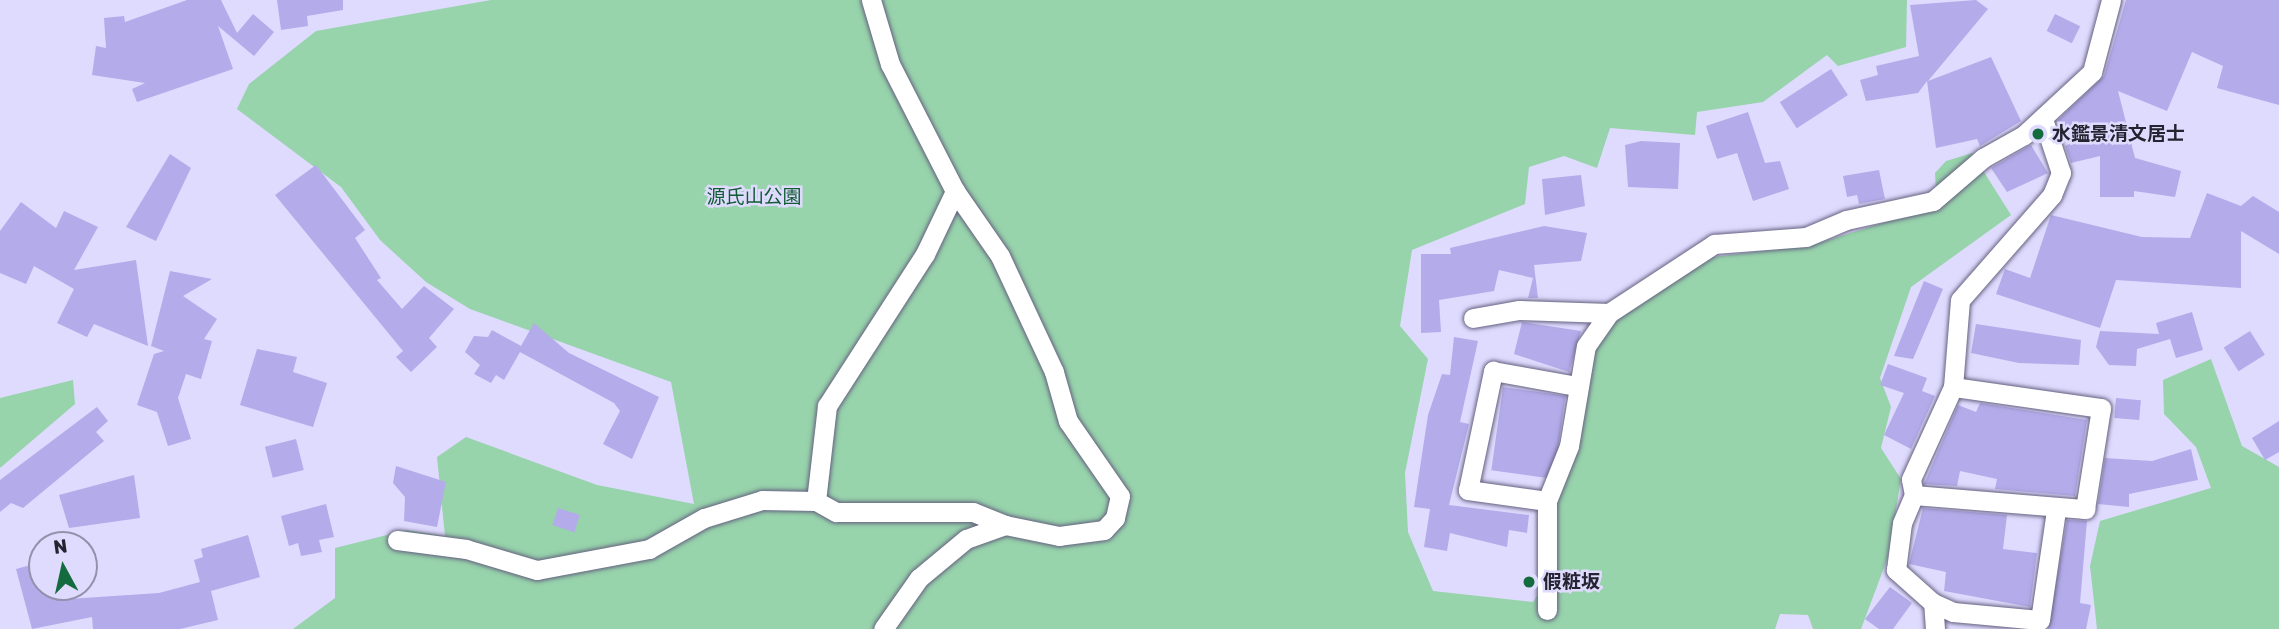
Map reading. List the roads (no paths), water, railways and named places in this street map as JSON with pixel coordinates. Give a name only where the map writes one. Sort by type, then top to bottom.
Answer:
[{"type":"street","points":[[397,540],[466,549],[537,570],[649,550],[704,518],[762,500],[816,501],[836,512],[973,512],[1004,525],[1059,536],[1104,530],[1115,518],[1119,496],[1068,421],[1054,372],[1000,256],[955,191],[890,64],[872,0]]},
{"type":"street","points":[[1547,610],[1547,501],[1569,446],[1576,386],[1586,346],[1609,313],[1714,244],[1806,237],[1846,220],[1916,209],[2043,118],[2092,72],[2111,0]]},
{"type":"street","points":[[2043,118],[2061,173],[2052,195],[1960,300],[1953,387],[1911,479],[1914,495],[1902,523],[1896,570],[1933,603],[1966,614],[2040,620],[2056,510]]},
{"type":"street","points":[[816,501],[827,406],[925,254],[955,191]]},
{"type":"street","points":[[1473,318],[1519,310],[1609,313]]},
{"type":"street","points":[[1547,501],[1468,490],[1493,370],[1576,386]]},
{"type":"street","points":[[1914,495],[2056,510],[2085,509],[2101,408],[1953,387]]},
{"type":"street","points":[[883,629],[897,603],[941,559],[965,539],[1004,525]]},
{"type":"street","points":[[1933,603],[1935,629]]},
{"type":"place","name":"水鑑景清文居士","points":[[2038,134]]},
{"type":"place","name":"假粧坂","points":[[1529,582]]},
{"type":"park label","name":"源氏山公園","points":[[754,197]]}]
